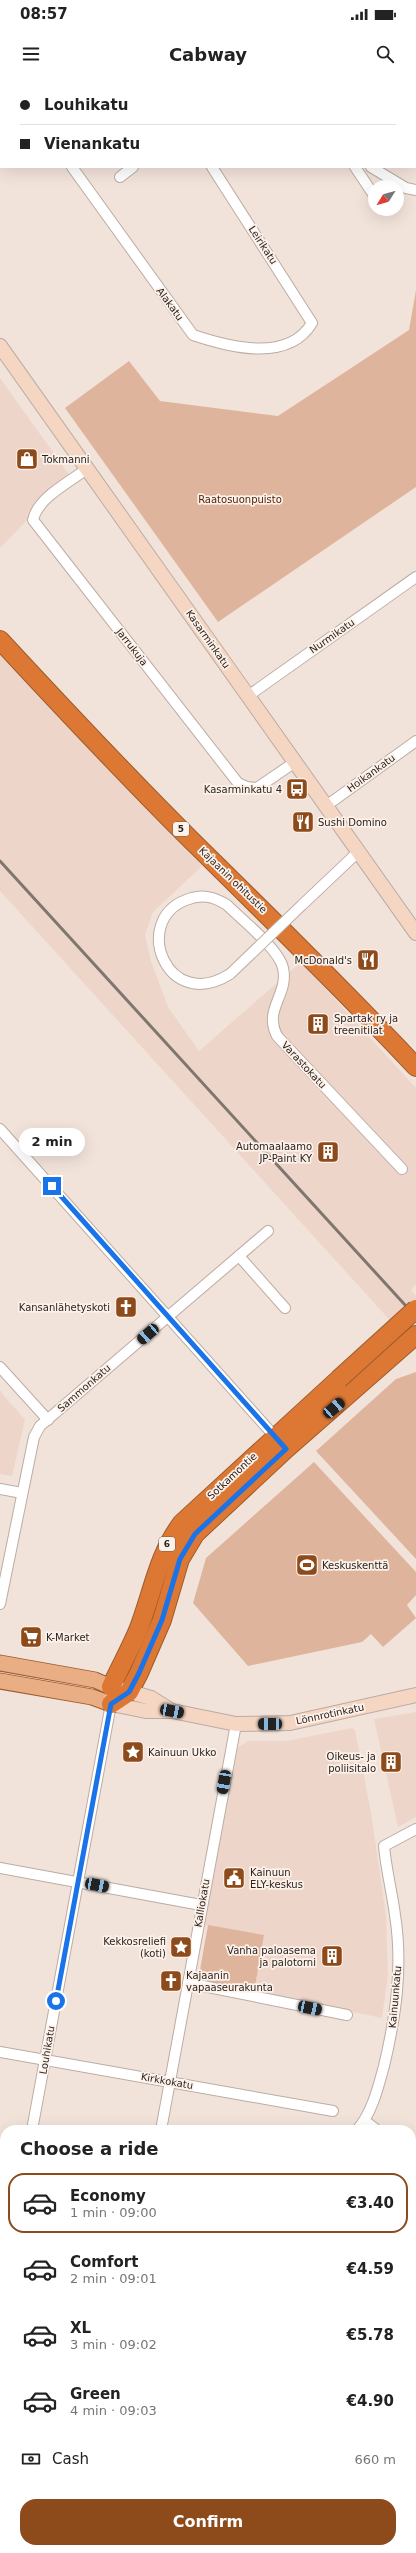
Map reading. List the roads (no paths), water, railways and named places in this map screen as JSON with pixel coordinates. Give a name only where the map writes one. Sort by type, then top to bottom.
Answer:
[{"type":"highway","name":"Kajaanin ohitustie","points":[[0,640],[73,718],[188,836],[317,963],[416,1067]]},
{"type":"highway","name":"Sotkamontie","points":[[111,1695],[129,1692],[139,1673],[162,1620],[180,1559],[186,1546],[195,1534],[339,1379],[416,1309]]},
{"type":"highway","name":"Sotkamontie","points":[[111,1695],[138,1628],[162,1553],[182,1523],[280,1443],[392,1358],[416,1335]]},
{"type":"main road","name":"Lönnrotinkatu","points":[[0,1663],[95,1680],[111,1695]]},
{"type":"main road","name":"Lönnrotinkatu","points":[[0,1681],[92,1697],[111,1695]]},
{"type":"street","name":"Alakatu","points":[[73,168],[193,335],[213,342],[256,349],[285,345],[298,338],[312,323]]},
{"type":"street","points":[[120,177],[132,168]]},
{"type":"street","name":"Leirikatu","points":[[213,168],[312,323]]},
{"type":"street","points":[[356,168],[368,188]]},
{"type":"street","points":[[373,168],[406,188],[416,190]]},
{"type":"street","name":"Kasarminkatu","points":[[0,346],[88,468],[358,852],[414,927]]},
{"type":"street","name":"Jarrukuja","points":[[88,468],[42,502],[34,512],[33,520],[238,783],[247,787],[257,788],[295,762]]},
{"type":"street","name":"Nurmikatu","points":[[248,696],[416,576]]},
{"type":"street","name":"Hoikankatu","points":[[326,806],[416,741]]},
{"type":"street","name":"Varastokatu","points":[[358,852],[302,905],[230,974],[209,984],[188,984],[170,970],[160,953],[159,933],[165,917],[174,907],[195,896],[217,899],[237,914],[278,956],[283,968],[284,978],[272,1013],[272,1025],[277,1036],[402,1169]]},
{"type":"street","points":[[0,1129],[280,1443]]},
{"type":"street","name":"Sammonkatu","points":[[0,1604],[34,1437],[40,1426],[268,1231]]},
{"type":"street","points":[[239,1256],[285,1308]]},
{"type":"street","points":[[0,1367],[48,1420]]},
{"type":"street","points":[[0,1489],[22,1493]]},
{"type":"street","name":"Lönnrotinkatu","points":[[129,1692],[151,1698],[172,1711]]},
{"type":"street","name":"Lönnrotinkatu","points":[[111,1695],[146,1711],[172,1711],[236,1724],[290,1723],[416,1695]]},
{"type":"street","name":"Louhikatu","points":[[33,2125],[111,1695]]},
{"type":"street","name":"Kalliokatu","points":[[162,2125],[201,1905],[236,1724]]},
{"type":"street","name":"Kainuunkatu","points":[[361,2125],[365,2121],[381,2075],[394,2025],[399,1975],[396,1916],[384,1846],[416,1829]]},
{"type":"street","points":[[0,1868],[201,1905]]},
{"type":"street","points":[[188,1982],[347,2015]]},
{"type":"street","name":"Kirkkokatu","points":[[0,2052],[333,2111]]},
{"type":"street","points":[[365,2121],[370,2125]]},
{"type":"railway","points":[[0,861],[416,1317]]},
{"type":"place","name":"Tokmanni","points":[[27,459]]},
{"type":"place","name":"Kasarminkatu 4","points":[[297,789]]},
{"type":"place","name":"Sushi Domino","points":[[303,822]]},
{"type":"place","name":"McDonald's","points":[[368,960]]},
{"type":"place","name":"Spartak ry ja treenitilat","points":[[318,1024]]},
{"type":"place","name":"Automaalaamo JP-Paint KY","points":[[328,1152]]},
{"type":"place","name":"Kansanlähetyskoti","points":[[126,1307]]},
{"type":"place","name":"Keskuskenttä","points":[[307,1565]]},
{"type":"place","name":"K-Market","points":[[31,1637]]},
{"type":"place","name":"Kainuun Ukko","points":[[133,1752]]},
{"type":"place","name":"Oikeus- ja poliisitalo","points":[[391,1762]]},
{"type":"place","name":"Kainuun ELY-keskus","points":[[234,1878]]},
{"type":"place","name":"Kekkosreliefi (koti)","points":[[181,1947]]},
{"type":"place","name":"Vanha paloasema ja palotorni","points":[[332,1956]]},
{"type":"place","name":"Kajaanin vapaaseurakunta","points":[[171,1981]]},
{"type":"park label","name":"Raatosuonpuisto","points":[[240,499]]}]
